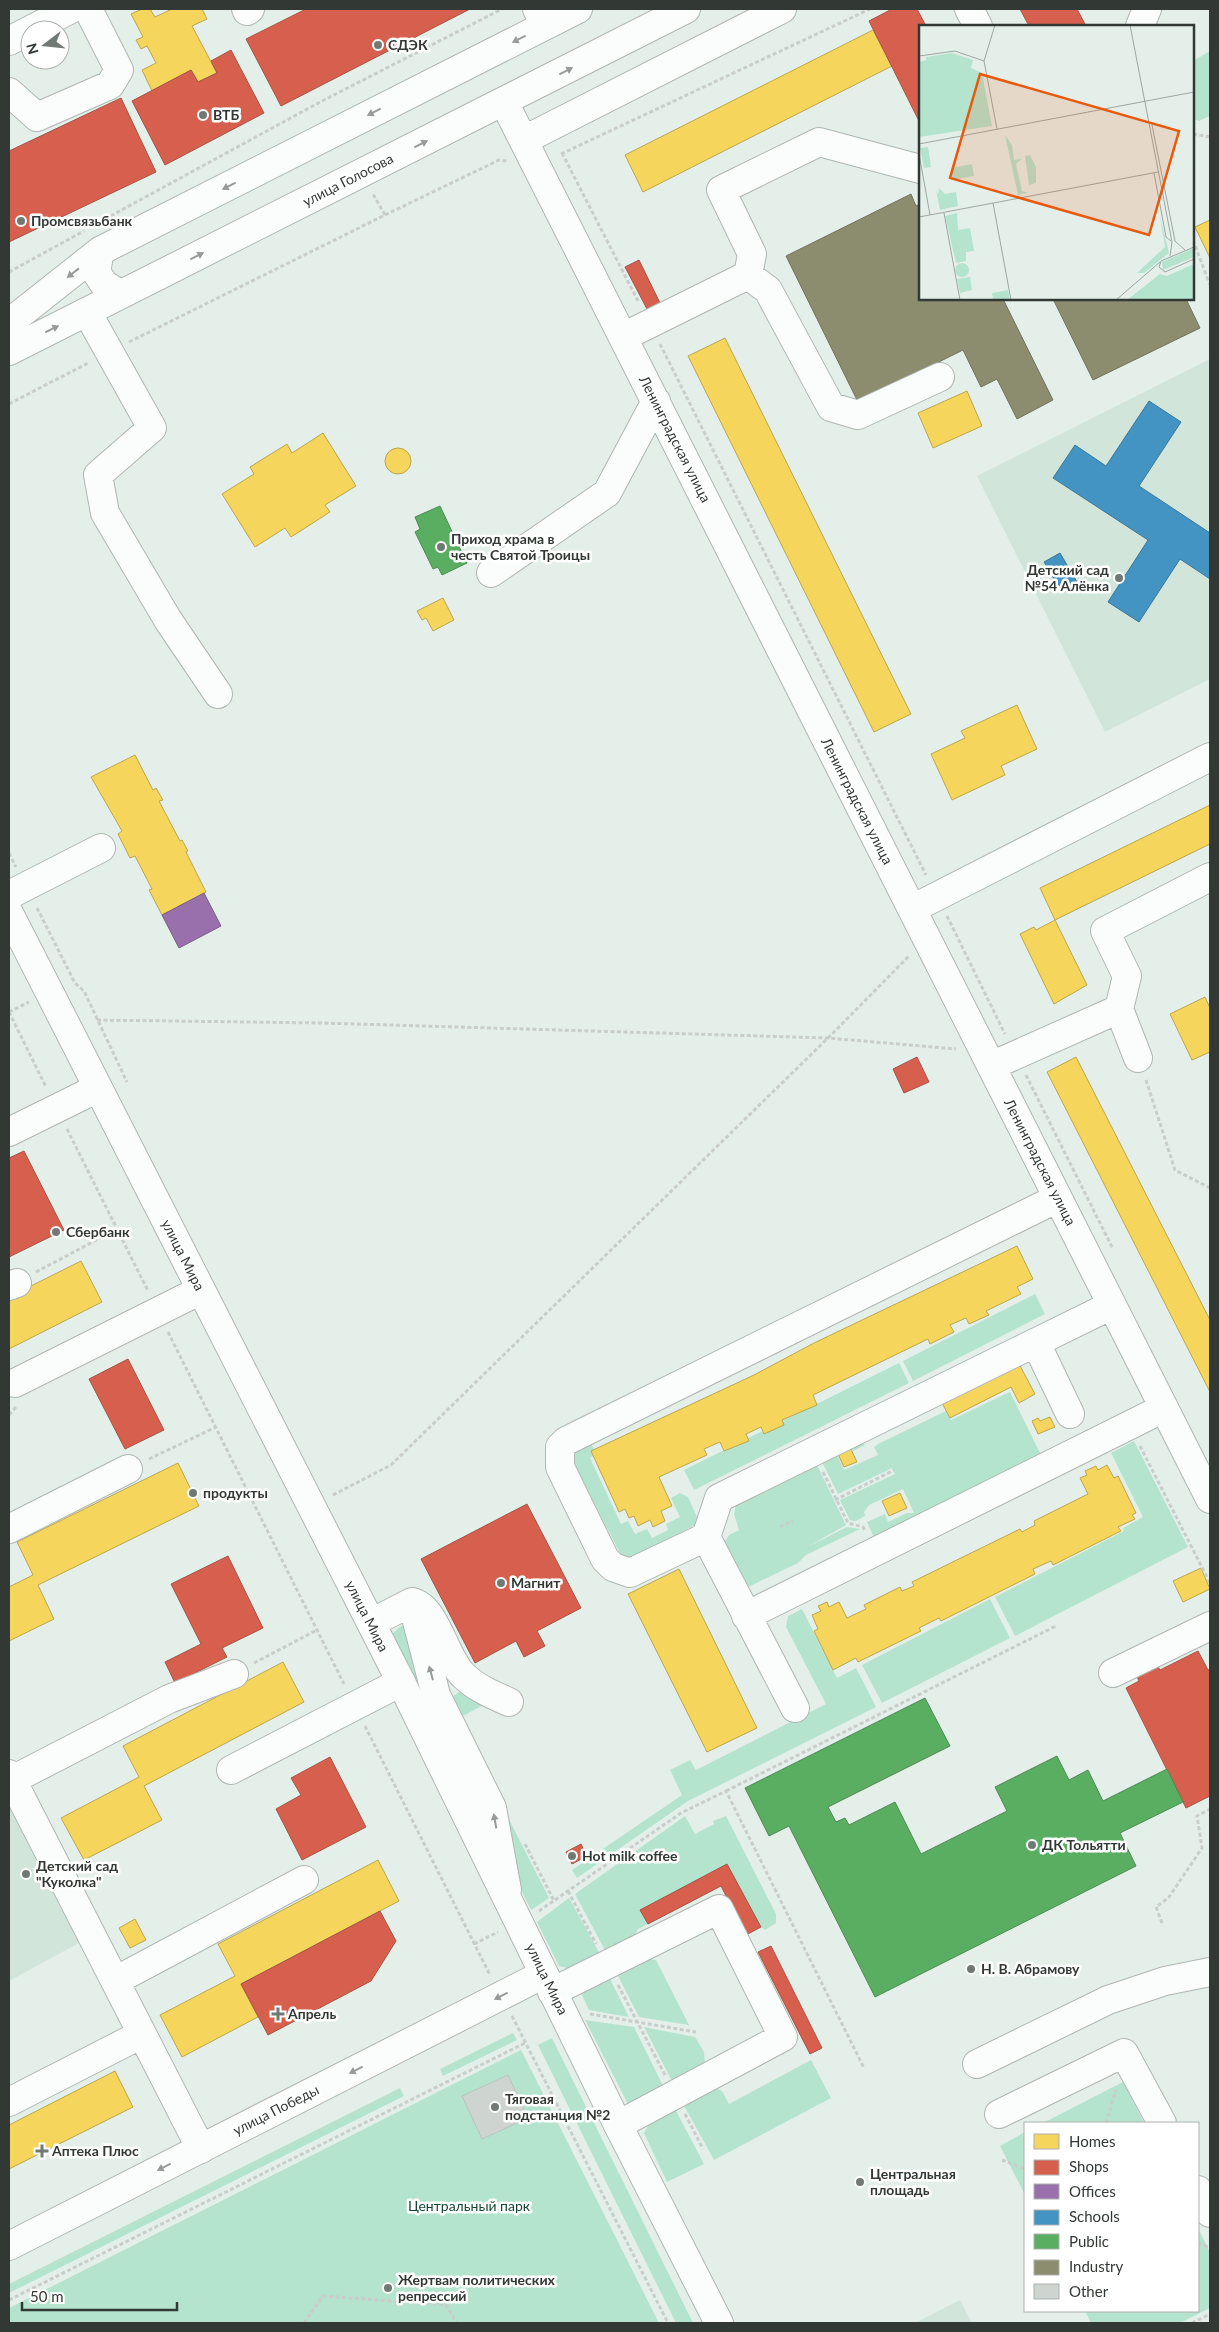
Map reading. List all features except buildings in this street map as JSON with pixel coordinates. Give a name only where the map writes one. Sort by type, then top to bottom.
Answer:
[{"type":"main road","points":[[9,41],[71,9]]},
{"type":"main road","points":[[9,92],[36,117],[110,85],[119,70],[88,9]]},
{"type":"main road","points":[[246,9],[250,9]]},
{"type":"main road","points":[[9,323],[94,240],[339,130],[541,17],[578,9]]},
{"type":"main road","name":"улица Голосова","points":[[9,351],[686,9]]},
{"type":"main road","points":[[524,140],[782,9]]},
{"type":"main road","points":[[970,9],[978,25]]},
{"type":"main road","points":[[1140,25],[1147,9]]},
{"type":"main road","name":"Ленинградская улица","points":[[504,102],[1210,1499]]},
{"type":"main road","points":[[748,275],[752,254],[721,190],[819,142],[919,169]]},
{"type":"main road","points":[[94,240],[96,272],[104,284],[120,294]]},
{"type":"main road","points":[[623,337],[748,275]]},
{"type":"main road","points":[[748,275],[768,290],[831,407],[858,415],[940,377]]},
{"type":"main road","points":[[87,312],[152,428],[98,475],[105,513],[168,620],[218,694]]},
{"type":"main road","points":[[491,574],[606,493],[656,401]]},
{"type":"main road","points":[[912,909],[1210,757]]},
{"type":"main road","points":[[17,890],[101,848]]},
{"type":"main road","points":[[1138,1058],[1120,1009],[1127,976],[1105,931],[1210,877]]},
{"type":"main road","name":"улица Мира","points":[[9,912],[401,1682],[618,2125],[719,2323]]},
{"type":"main road","points":[[991,1066],[1120,1009]]},
{"type":"main road","points":[[9,1132],[98,1088]]},
{"type":"main road","points":[[706,1537],[630,1573],[613,1567],[605,1559],[560,1467],[560,1447],[566,1441],[1058,1198]]},
{"type":"main road","points":[[15,1383],[201,1290]]},
{"type":"main road","points":[[794,1708],[706,1537],[719,1498],[1112,1305]]},
{"type":"main road","points":[[1036,1343],[1070,1414]]},
{"type":"main road","points":[[746,1616],[1164,1408]]},
{"type":"main road","points":[[9,1529],[128,1469]]},
{"type":"main road","points":[[371,1623],[412,1602],[418,1603],[426,1611],[462,1675],[481,1689],[509,1702]]},
{"type":"main road","points":[[412,1602],[436,1695],[492,1808],[510,1904]]},
{"type":"main road","points":[[1113,1673],[1210,1626]]},
{"type":"main road","points":[[201,2149],[10,1777],[169,1699],[234,1674]]},
{"type":"main road","points":[[231,1770],[401,1682]]},
{"type":"main road","points":[[115,1981],[304,1880]]},
{"type":"main road","name":"улица Победы","points":[[9,2246],[500,1997],[607,1964],[720,1909],[783,2037],[675,2095]]},
{"type":"main road","points":[[977,2064],[1108,2000],[1166,1981],[1210,1972]]},
{"type":"main road","points":[[9,2102],[142,2034]]},
{"type":"main road","points":[[999,2114],[1124,2053],[1161,2122]]},
{"type":"main road","points":[[618,2125],[675,2095]]},
{"type":"main road","points":[[1199,2192],[1210,2213]]},
{"type":"path","points":[[105,220],[322,101],[502,9]]},
{"type":"path","points":[[9,404],[108,352],[499,160],[514,162],[524,173],[562,153],[870,9]]},
{"type":"path","points":[[322,101],[339,130]]},
{"type":"path","points":[[1194,134],[1210,137]]},
{"type":"path","points":[[562,153],[650,324],[1118,1258]]},
{"type":"path","points":[[362,173],[385,215]]},
{"type":"path","points":[[9,272],[94,240]]},
{"type":"path","points":[[1194,243],[1210,286]]},
{"type":"path","points":[[9,853],[17,890],[75,983],[84,991],[127,1082]]},
{"type":"path","points":[[335,1504],[331,1496],[391,1465],[828,1038],[927,938]]},
{"type":"path","points":[[9,1012],[500,1997],[527,2042],[668,2323]]},
{"type":"path","points":[[97,1020],[341,1024],[828,1038],[964,1049]]},
{"type":"path","points":[[1138,1058],[1175,1170],[1210,1188]]},
{"type":"path","points":[[13,1284],[117,1228]]},
{"type":"path","points":[[1130,1425],[1210,1583]]},
{"type":"path","points":[[128,1469],[216,1427]]},
{"type":"path","points":[[813,1452],[848,1523],[863,1527],[875,1552]]},
{"type":"path","points":[[835,1500],[894,1470]]},
{"type":"path","points":[[780,1528],[794,1521]]},
{"type":"path","points":[[726,1791],[1056,1626]]},
{"type":"path","points":[[234,1674],[317,1630]]},
{"type":"path","points":[[1162,1923],[1156,1907],[1168,1897],[1202,1848],[1196,1816],[1210,1809]]},
{"type":"path","points":[[568,1891],[703,2149]]},
{"type":"path","points":[[582,2012],[696,2032]]},
{"type":"path","points":[[9,2300],[527,2042]]},
{"type":"path","points":[[1106,2122],[1117,2085]]},
{"type":"path","points":[[1002,2160],[1024,2169]]},
{"type":"path","points":[[304,2323],[323,2296],[446,2305],[457,2323]]},
{"type":"path","points":[[1192,2323],[1210,2314]]},
{"type":"shaded area","name":"Детский сад №54 Алёнка","points":[[1210,359],[1210,679],[1105,732],[977,476]]},
{"type":"shaded area","name":"Детский сад \"Куколка\"","points":[[9,1804],[79,1943],[9,1981]]},
{"type":"shaded area","points":[[960,2300],[972,2323],[915,2323]]},
{"type":"green space","points":[[1210,51],[1210,116],[1199,121],[1194,119],[1194,60]]},
{"type":"green space","points":[[1035,1294],[1045,1314],[913,1381],[903,1361]]},
{"type":"green space","points":[[899,1363],[909,1383],[694,1490],[684,1470]]},
{"type":"green space","points":[[1010,1392],[1043,1459],[876,1542],[867,1522],[885,1514],[888,1522],[907,1513],[914,1513],[903,1489],[869,1505],[864,1512],[865,1516],[856,1521],[850,1520],[840,1500],[895,1474],[892,1468],[838,1494],[821,1460],[835,1445],[852,1439],[865,1445],[853,1451],[849,1444],[835,1450],[844,1470],[878,1455],[874,1447],[880,1443],[946,1411],[951,1420]]},
{"type":"green space","points":[[1134,1441],[1188,1547],[1015,1636],[995,1597],[1124,1531],[1123,1528],[1143,1517],[1111,1453]]},
{"type":"green space","points":[[591,1443],[596,1454],[590,1458],[621,1524],[628,1521],[635,1534],[647,1529],[652,1538],[668,1530],[666,1524],[680,1517],[671,1498],[680,1493],[688,1497],[697,1517],[695,1525],[632,1557],[622,1557],[574,1464],[575,1453]]},
{"type":"green space","points":[[816,1463],[846,1525],[807,1547],[847,1527],[860,1529],[806,1555],[798,1563],[746,1588],[724,1543],[729,1535],[739,1530],[734,1514],[736,1504]]},
{"type":"green space","points":[[990,1599],[1010,1638],[882,1703],[862,1665]]},
{"type":"green space","points":[[802,1609],[837,1678],[856,1668],[876,1707],[688,1801],[577,1878],[572,1870],[682,1795],[670,1770],[690,1760],[696,1770],[826,1704],[786,1627],[788,1616]]},
{"type":"green space","points":[[410,1623],[488,1818],[391,1635],[401,1626]]},
{"type":"green space","points":[[466,1688],[485,1704],[463,1716],[453,1696]]},
{"type":"green space","points":[[498,1798],[549,1898],[531,1910],[521,1890]]},
{"type":"green space","points":[[685,1816],[695,1834],[714,1824],[713,1821],[726,1816],[776,1914],[776,1923],[765,1930],[761,1927],[727,1864],[641,1910],[648,1924],[638,1929],[632,1940],[607,1954],[575,1894]]},
{"type":"green space","points":[[569,1898],[601,1956],[571,1969],[559,1966],[537,1922]]},
{"type":"green space","points":[[645,1958],[656,1960],[689,2025],[639,2017],[616,1972]]},
{"type":"green space","points":[[609,1977],[629,2017],[589,2010],[581,1993]]},
{"type":"green space","points":[[585,2020],[634,2027],[666,2092],[629,2106]]},
{"type":"green space","points":[[644,2027],[695,2037],[704,2052],[705,2066],[675,2087]]},
{"type":"green space","points":[[513,2033],[517,2040],[443,2076],[440,2069]]},
{"type":"green space","points":[[552,2038],[693,2323],[676,2323],[538,2045]]},
{"type":"green space","name":"Центральный парк","points":[[521,2050],[659,2323],[9,2323],[9,2308]]},
{"type":"green space","points":[[811,2060],[831,2098],[714,2160],[682,2102],[714,2087],[722,2091],[729,2104]]},
{"type":"green space","points":[[1123,2082],[1143,2122],[1045,2122]]},
{"type":"green space","points":[[400,2088],[404,2096],[9,2293],[9,2284]]},
{"type":"green space","points":[[674,2107],[704,2164],[667,2182],[644,2133],[650,2122]]},
{"type":"green space","points":[[1024,2133],[1024,2193],[1000,2146]]},
{"type":"green space","points":[[1199,2230],[1210,2252],[1210,2308],[1180,2323],[1091,2323],[1086,2312],[1199,2312]]},
{"type":"place","name":"СДЭК","points":[[378,45]]},
{"type":"place","name":"ВТБ","points":[[203,115]]},
{"type":"place","name":"Промсвязьбанк","points":[[21,221]]},
{"type":"place","name":"Приход храма в честь Святой Троицы","points":[[441,547]]},
{"type":"place","name":"Детский сад №54 Алёнка","points":[[1119,578]]},
{"type":"place","name":"Сбербанк","points":[[56,1232]]},
{"type":"place","name":"продукты","points":[[193,1493]]},
{"type":"place","name":"Магнит","points":[[501,1583]]},
{"type":"place","name":"ДК Тольятти","points":[[1032,1845]]},
{"type":"place","name":"Hot milk coffee","points":[[572,1856]]},
{"type":"place","name":"Детский сад \"Куколка\"","points":[[26,1874]]},
{"type":"place","name":"Н. В. Абрамову","points":[[971,1969]]},
{"type":"place","name":"Апрель","points":[[278,2014]]},
{"type":"place","name":"Тяговая подстанция №2","points":[[495,2107]]},
{"type":"place","name":"Аптека Плюс","points":[[42,2151]]},
{"type":"place","name":"Центральная площадь","points":[[860,2182]]},
{"type":"place","name":"Жертвам политических репрессий","points":[[388,2288]]}]
